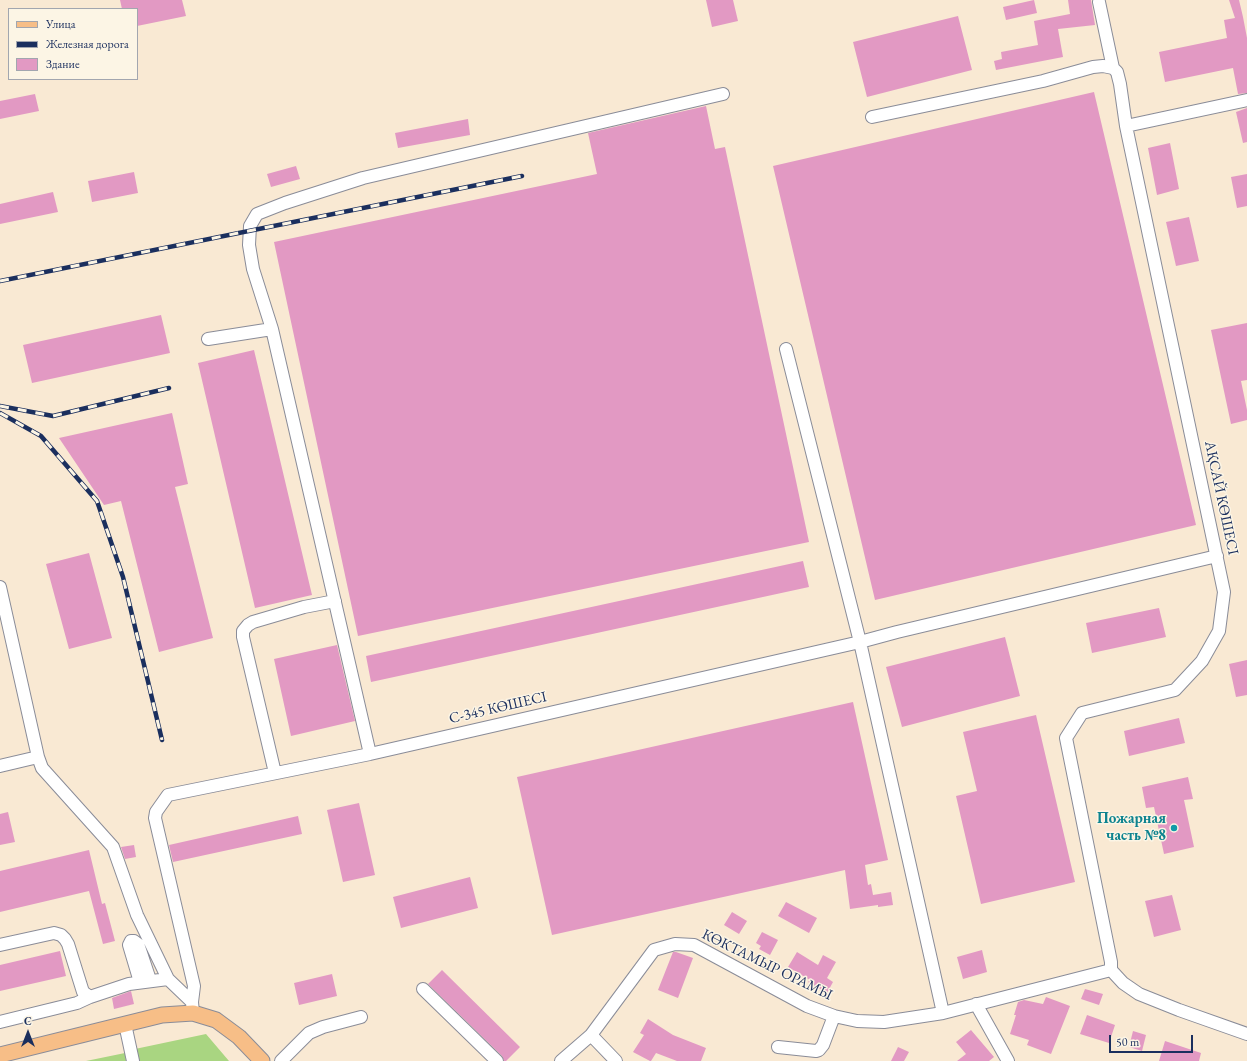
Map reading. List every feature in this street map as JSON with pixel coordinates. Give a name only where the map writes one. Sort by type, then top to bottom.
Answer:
[{"type":"main road","points":[[0,1056],[192,1008],[216,1020],[239,1037],[262,1061]]},
{"type":"street","name":"АҚСАЙ КӨШЕСІ","points":[[1099,2],[1113,68],[1117,72],[1120,84],[1126,126],[1224,592],[1219,631],[1202,661],[1175,690],[1082,714],[1066,738],[1111,962],[1111,970]]},
{"type":"street","points":[[872,117],[1043,81],[1094,67],[1103,66],[1113,68]]},
{"type":"street","points":[[370,754],[272,329],[253,269],[249,245],[250,226],[257,214],[285,203],[363,178],[723,94]]},
{"type":"street","points":[[1126,126],[1247,100]]},
{"type":"street","points":[[208,339],[272,329]]},
{"type":"street","points":[[786,349],[860,642],[943,1013]]},
{"type":"street","name":"С-345 КӨШЕСІ","points":[[192,1008],[194,986],[155,818],[156,812],[168,795],[370,754],[835,648],[1217,556]]},
{"type":"street","points":[[0,587],[38,757],[42,768],[113,847],[137,915],[168,979],[192,1008]]},
{"type":"street","points":[[275,773],[243,637],[243,631],[253,622],[304,607],[335,601]]},
{"type":"street","points":[[0,766],[38,757]]},
{"type":"street","points":[[0,945],[54,933],[61,935],[68,944],[83,992],[90,997]]},
{"type":"street","name":"КӨКТАМЫР ОРАМЫ","points":[[561,1061],[591,1035],[654,950],[675,944],[694,945],[807,1006],[834,1016],[857,1020],[884,1022],[943,1013],[1111,970]]},
{"type":"street","points":[[1111,970],[1123,983],[1139,994],[1247,1034]]},
{"type":"street","points":[[0,1022],[77,1003],[129,984],[168,979]]},
{"type":"street","points":[[423,989],[496,1061]]},
{"type":"street","points":[[976,1004],[1008,1061]]},
{"type":"street","points":[[778,1047],[816,1051],[819,1050],[823,1045],[834,1016]]},
{"type":"street","points":[[281,1061],[309,1033],[323,1027],[361,1017]]},
{"type":"street","points":[[125,1024],[133,1061]]},
{"type":"street","points":[[591,1035],[616,1061]]},
{"type":"street","points":[[0,1056],[1,1061]]},
{"type":"green space","points":[[206,1034],[229,1061],[138,1061],[135,1049]]},
{"type":"green space","points":[[125,1053],[126,1061],[86,1061]]},
{"type":"building","points":[[120,0],[182,0],[186,16],[138,26],[138,8],[122,8]]},
{"type":"building","points":[[706,0],[733,0],[738,21],[712,27]]},
{"type":"building","points":[[1034,0],[1037,13],[1006,20],[1003,7]]},
{"type":"building","points":[[1068,0],[1091,0],[1095,25],[1058,29],[1063,57],[996,70],[994,61],[1002,59],[1001,52],[1038,45],[1034,21],[1070,14]]},
{"type":"building","points":[[1229,0],[1239,0],[1243,17],[1247,38],[1247,93],[1238,94],[1233,68],[1165,82],[1159,52],[1227,38],[1224,20],[1235,18]]},
{"type":"building","points":[[958,16],[972,70],[867,97],[853,42]]},
{"type":"building","points":[[1094,92],[1196,525],[875,600],[773,166]]},
{"type":"building","points":[[35,94],[39,111],[0,119],[0,101]]},
{"type":"building","points":[[706,106],[715,149],[725,147],[809,542],[358,636],[274,242],[597,174],[588,133]]},
{"type":"building","points":[[1247,108],[1247,142],[1243,143],[1236,112]]},
{"type":"building","points":[[468,119],[470,135],[398,148],[395,133]]},
{"type":"building","points":[[1170,143],[1179,189],[1157,195],[1148,148]]},
{"type":"building","points":[[296,166],[300,179],[271,187],[267,174]]},
{"type":"building","points":[[134,172],[138,193],[92,202],[88,181]]},
{"type":"building","points":[[1247,174],[1247,206],[1237,208],[1231,177]]},
{"type":"building","points":[[53,192],[58,212],[0,224],[0,204]]},
{"type":"building","points":[[1189,217],[1199,261],[1176,266],[1166,222]]},
{"type":"building","points":[[161,315],[170,353],[32,383],[23,345]]},
{"type":"building","points":[[1247,323],[1247,380],[1241,381],[1247,410],[1247,420],[1231,424],[1211,330]]},
{"type":"building","points":[[254,350],[312,595],[255,608],[198,363]]},
{"type":"building","points":[[172,413],[188,484],[175,487],[213,638],[159,652],[121,501],[104,505],[59,438]]},
{"type":"building","points":[[89,553],[112,638],[69,649],[46,564]]},
{"type":"building","points":[[803,561],[809,587],[371,682],[366,656]]},
{"type":"building","points":[[1159,608],[1166,637],[1092,653],[1086,623]]},
{"type":"building","points":[[1005,637],[1020,696],[902,727],[886,667]]},
{"type":"building","points":[[337,645],[355,721],[291,736],[274,659]]},
{"type":"building","points":[[1247,660],[1247,695],[1236,697],[1229,664]]},
{"type":"building","points":[[853,702],[888,860],[865,865],[868,885],[871,884],[873,895],[891,892],[893,905],[878,907],[878,905],[850,909],[845,870],[552,935],[517,777]]},
{"type":"building","points":[[1036,715],[1075,882],[981,904],[956,796],[977,791],[963,732]]},
{"type":"building","points":[[1179,718],[1185,743],[1129,756],[1124,731]]},
{"type":"building","name":"Пожарная часть №8","points":[[1188,777],[1193,799],[1184,800],[1194,847],[1164,854],[1154,807],[1146,808],[1142,787]]},
{"type":"building","points":[[359,803],[375,875],[343,882],[327,810]]},
{"type":"building","points":[[8,812],[15,842],[0,845],[0,814]]},
{"type":"building","points":[[298,816],[302,834],[173,862],[169,845]]},
{"type":"building","points":[[134,845],[136,857],[125,859],[121,847]]},
{"type":"building","points":[[89,850],[102,904],[105,903],[115,941],[103,944],[89,891],[0,912],[0,871]]},
{"type":"building","points":[[470,877],[478,908],[401,928],[393,897]]},
{"type":"building","points":[[1172,895],[1181,930],[1154,937],[1145,901]]},
{"type":"building","points":[[786,902],[817,918],[809,933],[778,916]]},
{"type":"building","points":[[732,912],[747,921],[739,934],[724,925]]},
{"type":"building","points":[[762,932],[778,940],[770,955],[759,949],[761,946],[756,943]]},
{"type":"building","points":[[982,950],[987,972],[963,979],[957,957]]},
{"type":"building","points":[[60,951],[66,976],[0,991],[0,965]]},
{"type":"building","points":[[673,952],[693,958],[678,998],[658,990]]},
{"type":"building","points":[[797,952],[818,965],[823,955],[836,962],[827,978],[833,982],[827,993],[808,982],[810,980],[788,967]]},
{"type":"building","points":[[442,970],[520,1047],[506,1061],[504,1061],[502,1056],[428,984]]},
{"type":"building","points":[[332,974],[337,996],[299,1005],[294,983]]},
{"type":"building","points":[[1085,989],[1103,994],[1099,1005],[1081,999]]},
{"type":"building","points":[[131,991],[134,1004],[114,1009],[112,998]]},
{"type":"building","points":[[1046,997],[1070,1006],[1051,1054],[1027,1045],[1029,1040],[1010,1034],[1016,1015],[1014,1015],[1018,1002],[1024,1000],[1043,1004]]},
{"type":"building","points":[[1087,1015],[1115,1025],[1109,1043],[1080,1034]]},
{"type":"building","points":[[648,1019],[673,1035],[706,1048],[701,1061],[677,1061],[656,1053],[650,1061],[633,1052],[644,1035],[640,1033]]},
{"type":"building","points":[[971,1030],[994,1057],[989,1061],[957,1061],[966,1054],[956,1042]]},
{"type":"building","points":[[1133,1031],[1146,1035],[1142,1051],[1129,1047]]},
{"type":"building","points":[[1165,1041],[1201,1053],[1199,1061],[1159,1061]]},
{"type":"building","points":[[898,1047],[909,1052],[904,1061],[891,1061]]},
{"type":"railway","points":[[0,281],[522,176]]},
{"type":"railway","points":[[0,406],[53,416],[169,388]]},
{"type":"railway","points":[[0,413],[41,436],[97,501],[123,577],[162,740]]},
{"type":"place","name":"Пожарная часть №8","points":[[1174,828]]}]
